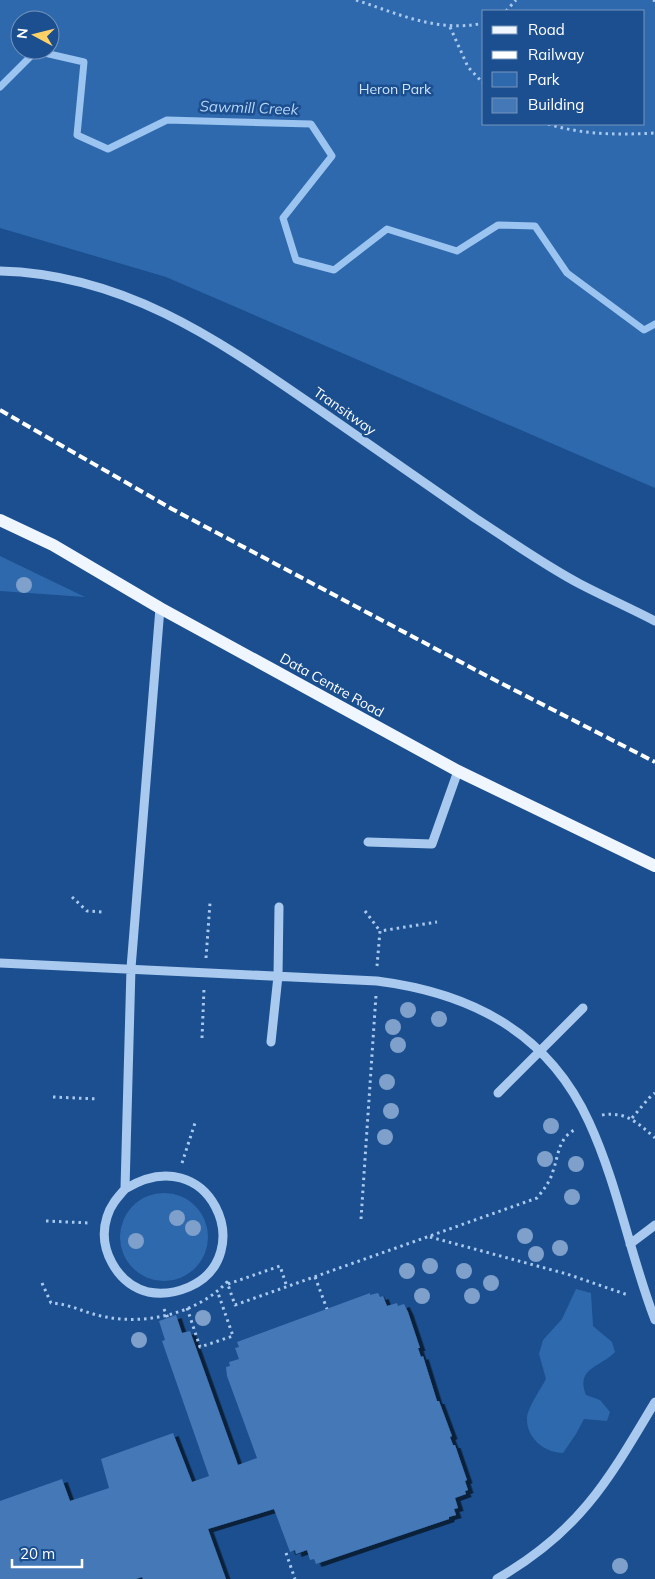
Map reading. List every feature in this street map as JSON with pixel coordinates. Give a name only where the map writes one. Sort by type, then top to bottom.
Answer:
[{"type":"main road","name":"Data Centre Road","points":[[0,520],[54,546],[160,608],[458,770],[655,866]]},
{"type":"lane","name":"Transitway","points":[[0,271],[92,284],[128,296],[185,323],[246,358],[477,519],[579,583],[655,621]]},
{"type":"lane","points":[[125,1189],[131,968],[160,608]]},
{"type":"lane","points":[[368,842],[432,844],[458,770]]},
{"type":"lane","points":[[271,1042],[278,976],[279,907]]},
{"type":"lane","points":[[0,963],[376,981],[424,989],[472,1004],[516,1030],[539,1050],[557,1069],[589,1122],[655,1320]]},
{"type":"lane","points":[[498,1093],[539,1050],[584,1008]]},
{"type":"lane","points":[[159,1175],[178,1176],[196,1184],[210,1197],[220,1214],[223,1234],[220,1253],[211,1271],[197,1284],[179,1292],[159,1294],[142,1290],[127,1281],[115,1268],[107,1253],[104,1236],[106,1218],[114,1202],[125,1189],[141,1179],[159,1175]]},
{"type":"lane","points":[[630,1244],[655,1225]]},
{"type":"lane","points":[[497,1579],[546,1547],[588,1506],[606,1482],[655,1402]]},
{"type":"path","points":[[356,0],[437,26],[464,28],[482,24]]},
{"type":"path","points":[[507,10],[516,0]]},
{"type":"path","points":[[450,26],[468,68],[482,82]]},
{"type":"path","points":[[551,125],[572,131],[606,135],[655,134]]},
{"type":"path","points":[[72,897],[87,911],[103,912]]},
{"type":"path","points":[[361,1219],[380,931],[365,911]]},
{"type":"path","points":[[380,931],[437,922]]},
{"type":"path","points":[[632,1118],[655,1093]]},
{"type":"path","points":[[53,1097],[98,1099]]},
{"type":"path","points":[[228,1284],[235,1305],[537,1198],[547,1187],[554,1170],[557,1150],[567,1134],[601,1115],[612,1113],[632,1118],[655,1138]]},
{"type":"path","points":[[178,1176],[195,1123]]},
{"type":"path","points":[[46,1221],[90,1222]]},
{"type":"path","points":[[430,1237],[567,1274],[648,1302]]},
{"type":"path","points":[[42,1284],[51,1303],[72,1306],[105,1317],[135,1321],[167,1317],[204,1302],[218,1292],[227,1282],[228,1284],[280,1266],[287,1287]]},
{"type":"path","points":[[315,1277],[327,1309]]},
{"type":"path","points":[[187,1308],[200,1347],[233,1336],[218,1292]]},
{"type":"path","points":[[286,1553],[295,1579]]},
{"type":"green space","name":"Heron Park","points":[[0,0],[655,0],[655,488],[166,277],[0,228]]},
{"type":"green space","points":[[0,556],[85,597],[0,591]]},
{"type":"green space","points":[[164,1193],[181,1196],[195,1206],[205,1220],[208,1237],[205,1254],[195,1268],[181,1278],[164,1281],[147,1278],[133,1268],[123,1254],[120,1237],[123,1220],[133,1206],[147,1196]]},
{"type":"green space","points":[[576,1289],[591,1293],[593,1326],[612,1342],[615,1352],[591,1369],[584,1379],[586,1395],[600,1400],[610,1412],[607,1421],[584,1419],[563,1453],[550,1450],[538,1443],[530,1432],[527,1418],[532,1404],[546,1379],[539,1354],[543,1340],[562,1319]]},
{"type":"building","points":[[370,1293],[370,1295],[378,1293],[380,1297],[383,1296],[387,1306],[397,1303],[398,1306],[404,1304],[408,1312],[420,1348],[418,1348],[421,1357],[423,1356],[437,1401],[439,1401],[452,1436],[450,1437],[453,1445],[455,1445],[467,1480],[465,1481],[468,1490],[465,1491],[466,1494],[455,1498],[458,1508],[454,1509],[456,1515],[316,1564],[314,1559],[310,1560],[307,1550],[296,1554],[295,1550],[290,1552],[274,1509],[208,1529],[226,1579],[143,1579],[142,1577],[136,1579],[0,1579],[0,1501],[62,1479],[70,1501],[109,1488],[101,1459],[173,1433],[192,1482],[209,1476],[162,1341],[165,1340],[159,1321],[176,1315],[182,1333],[190,1331],[238,1465],[257,1458],[227,1376],[226,1367],[230,1366],[229,1362],[239,1359],[235,1348],[239,1347],[237,1342]]},
{"type":"waterway","name":"Sawmill Creek","points":[[0,87],[36,51],[84,62],[77,135],[108,149],[167,120],[311,124],[332,156],[283,218],[296,260],[334,270],[387,229],[457,251],[498,225],[535,226],[567,273],[644,330],[655,324]]},
{"type":"railway","points":[[0,410],[172,509],[487,676],[655,762]]}]
